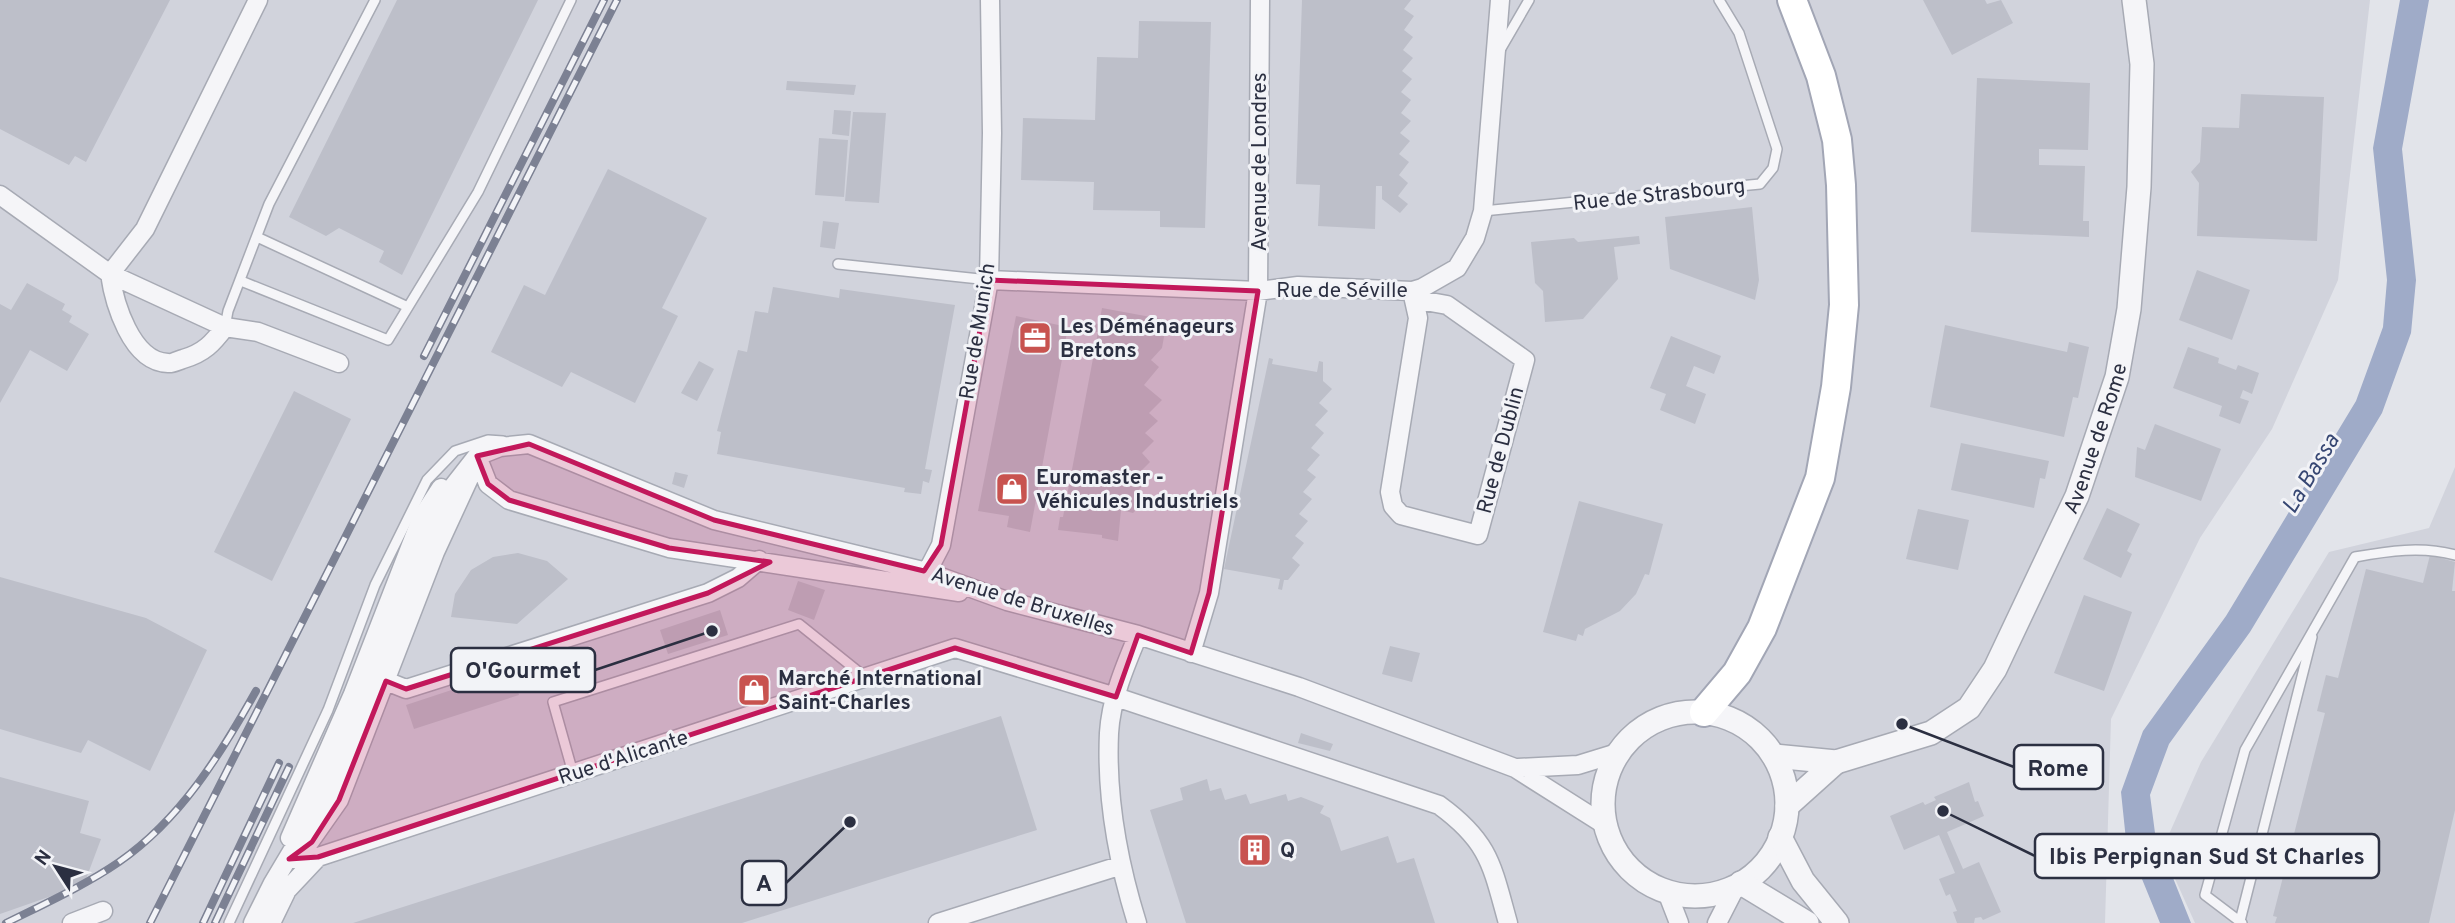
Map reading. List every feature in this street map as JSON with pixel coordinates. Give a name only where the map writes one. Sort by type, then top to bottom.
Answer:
[{"type":"main road","points":[[1704,712],[1737,673],[1762,628],[1820,478],[1836,387],[1844,305],[1837,140],[1821,76],[1792,0]]},
{"type":"street","points":[[225,327],[211,347],[191,356],[168,363],[144,355],[114,303],[110,274],[145,229],[258,0]]},
{"type":"street","name":"Rue de Munich","points":[[928,572],[941,545],[989,280],[992,133],[990,0]]},
{"type":"street","name":"Avenue de Londres","points":[[1191,653],[1209,593],[1258,291],[1260,0]]},
{"type":"street","name":"Rue de Séville","points":[[989,280],[1258,291],[1298,286],[1413,295],[1457,268],[1475,239],[1483,211],[1500,0]]},
{"type":"street","points":[[1783,0],[1821,76]]},
{"type":"street","name":"Avenue de Rome","points":[[1774,756],[1836,762],[1931,733],[1969,708],[1995,668],[2077,496],[2117,377],[2129,309],[2140,187],[2141,78],[2134,0]]},
{"type":"street","points":[[0,195],[110,274],[225,327],[258,332],[339,363]]},
{"type":"street","name":"Rue de Dublin","points":[[1413,295],[1447,305],[1525,360],[1478,535],[1401,515],[1393,506],[1390,492],[1418,318],[1413,295]]},
{"type":"street","points":[[253,923],[273,883],[353,694],[422,517],[445,480],[477,456],[500,447],[529,444]]},
{"type":"street","name":"Avenue de Bruxelles","points":[[529,444],[714,520],[928,572],[1007,601],[1138,635],[1298,687],[1515,768],[1605,825]]},
{"type":"street","points":[[477,456],[488,484],[509,500],[669,548],[1007,601]]},
{"type":"street","points":[[289,859],[312,842],[339,800],[435,552],[477,456]]},
{"type":"street","points":[[273,883],[323,799],[364,705],[420,554],[449,493],[477,456]]},
{"type":"street","points":[[386,681],[406,689],[708,593],[738,578],[759,560]]},
{"type":"street","points":[[1137,923],[1119,866],[1109,731],[1116,697],[1138,635]]},
{"type":"street","name":"Rue d'Alicante","points":[[289,859],[318,857],[956,648],[1116,697]]},
{"type":"street","points":[[1116,697],[1439,805],[1466,825],[1489,859],[1508,923]]},
{"type":"street","points":[[1717,923],[1739,884],[1765,863],[1780,837],[1787,806],[1784,780],[1774,756],[1756,734],[1740,724],[1704,712],[1679,712],[1655,720],[1634,734],[1617,753],[1607,776],[1602,800],[1605,825],[1614,848],[1627,867],[1646,882],[1667,892],[1702,895],[1739,884],[1807,923]]},
{"type":"street","name":"Avenue de Bruxelles","points":[[1515,768],[1578,765],[1617,753]]},
{"type":"street","name":"Avenue de Rome","points":[[1787,806],[1836,762]]},
{"type":"street","points":[[1780,837],[1803,881],[1837,923]]},
{"type":"street","points":[[271,923],[287,890],[318,857]]},
{"type":"street","points":[[938,923],[1119,866]]},
{"type":"street","points":[[1667,892],[1679,923]]},
{"type":"street","points":[[72,923],[103,911]]},
{"type":"lane","points":[[225,327],[228,311],[270,204],[375,0]]},
{"type":"lane","points":[[241,281],[388,340],[478,192],[571,0]]},
{"type":"lane","points":[[1495,59],[1530,0]]},
{"type":"lane","name":"Rue de Strasbourg","points":[[1483,211],[1760,184],[1773,168],[1777,149],[1740,33],[1719,0]]},
{"type":"lane","points":[[257,237],[408,307]]},
{"type":"lane","points":[[838,264],[989,280]]},
{"type":"lane","points":[[229,923],[328,710],[375,585],[427,480],[456,451],[488,440],[529,444]]},
{"type":"lane","points":[[2315,627],[2241,922],[2205,895],[2245,750],[2315,627],[2355,557],[2386,551],[2437,550],[2455,555]]},
{"type":"lane","points":[[573,773],[553,702],[799,624],[866,678]]},
{"type":"highlighted area","points":[[989,280],[1258,291],[1209,593],[1191,653],[1138,635],[1116,697],[955,648],[318,857],[289,859],[312,842],[339,800],[386,681],[406,689],[708,593],[770,562],[669,548],[509,500],[488,484],[477,456],[529,444],[714,520],[924,571],[941,545]]},
{"type":"shaded area","points":[[0,0],[2370,0],[2338,280],[2272,429],[2200,538],[2111,719],[2105,923],[0,923]]},
{"type":"shaded area","points":[[2455,467],[2455,923],[2195,923],[2162,850],[2201,762],[2329,552],[2429,528]]},
{"type":"water","points":[[2400,0],[2429,0],[2402,149],[2416,280],[2411,333],[2382,413],[2250,632],[2169,744],[2150,795],[2155,833],[2191,923],[2160,923],[2126,840],[2121,792],[2143,731],[2226,616],[2356,401],[2383,327],[2387,280],[2373,148]]},
{"type":"building","points":[[0,0],[170,0],[86,162],[75,156],[69,165],[0,129]]},
{"type":"building","points":[[397,0],[538,0],[402,275],[379,262],[384,251],[339,228],[326,236],[289,217]]},
{"type":"building","points":[[1302,0],[1411,0],[1404,9],[1414,16],[1404,30],[1413,37],[1403,50],[1413,58],[1402,71],[1412,79],[1401,92],[1411,100],[1401,113],[1411,121],[1400,133],[1410,141],[1399,154],[1409,162],[1399,175],[1408,183],[1398,196],[1408,204],[1400,213],[1382,199],[1382,186],[1376,186],[1375,229],[1318,226],[1320,185],[1296,184]]},
{"type":"building","points":[[1923,0],[1985,0],[1987,4],[2001,0],[2013,23],[1952,55]]},
{"type":"building","points":[[1139,21],[1211,22],[1205,228],[1160,227],[1160,211],[1093,210],[1094,182],[1021,180],[1023,118],[1095,120],[1097,57],[1138,58]]},
{"type":"building","points":[[1977,78],[2090,83],[2088,150],[2039,149],[2039,165],[2085,166],[2083,221],[2089,221],[2089,237],[1971,232]]},
{"type":"building","points":[[787,81],[856,85],[854,95],[786,90]]},
{"type":"building","points":[[2241,94],[2324,97],[2317,241],[2197,236],[2199,183],[2191,172],[2200,162],[2202,127],[2239,128]]},
{"type":"building","points":[[834,110],[851,111],[849,136],[832,134]]},
{"type":"building","points":[[853,112],[886,113],[879,203],[845,201]]},
{"type":"building","points":[[819,138],[848,140],[844,197],[815,195]]},
{"type":"building","points":[[608,169],[707,218],[662,308],[678,316],[635,403],[571,372],[562,387],[491,352],[524,285],[545,295]]},
{"type":"building","points":[[1752,207],[1759,280],[1755,300],[1670,269],[1665,217]]},
{"type":"building","points":[[823,221],[839,223],[835,249],[820,247]]},
{"type":"building","points":[[1639,236],[1640,244],[1614,247],[1618,279],[1583,319],[1545,322],[1543,291],[1535,283],[1531,242],[1574,238],[1578,242]]},
{"type":"building","points":[[2197,270],[2250,290],[2232,340],[2179,320]]},
{"type":"building","points":[[27,283],[65,304],[62,310],[72,316],[69,322],[89,334],[67,371],[30,350],[0,403],[0,304],[11,310]]},
{"type":"building","points":[[773,287],[839,298],[840,289],[955,305],[925,469],[932,470],[929,483],[923,481],[921,494],[904,492],[905,488],[717,454],[721,432],[717,431],[738,350],[747,352],[755,311],[768,313]]},
{"type":"building","points":[[1102,308],[1167,320],[1162,348],[1151,360],[1159,367],[1144,385],[1162,400],[1149,413],[1158,421],[1145,433],[1154,441],[1142,453],[1150,462],[1138,474],[1146,483],[1134,494],[1143,503],[1133,513],[1121,510],[1118,541],[1102,538],[1102,535],[1058,530],[1060,517],[1063,517],[1098,332],[1092,332],[1093,323],[1099,324]]},
{"type":"building","points":[[1016,316],[1068,327],[1030,532],[1007,527],[1009,516],[978,511]]},
{"type":"building","points":[[1945,325],[2067,352],[2069,342],[2089,347],[2078,398],[2073,397],[2064,437],[1930,407]]},
{"type":"building","points":[[1671,336],[1721,356],[1714,374],[1694,366],[1686,386],[1706,394],[1695,424],[1660,410],[1666,394],[1650,388]]},
{"type":"building","points":[[2188,347],[2219,358],[2218,363],[2236,370],[2238,365],[2259,373],[2252,394],[2243,390],[2240,398],[2249,401],[2240,424],[2219,416],[2222,406],[2173,388]]},
{"type":"building","points":[[1269,358],[1273,359],[1272,364],[1317,372],[1319,361],[1323,362],[1323,381],[1332,389],[1319,403],[1328,411],[1315,425],[1324,433],[1311,448],[1320,455],[1307,470],[1316,477],[1303,492],[1312,499],[1299,514],[1308,521],[1295,536],[1304,543],[1292,558],[1300,565],[1288,580],[1284,580],[1282,590],[1278,589],[1280,579],[1224,569]]},
{"type":"building","points":[[699,361],[714,369],[697,401],[681,393]]},
{"type":"building","points":[[294,391],[351,419],[272,581],[214,552]]},
{"type":"building","points":[[2155,424],[2221,449],[2201,501],[2135,477],[2137,447],[2145,450]]},
{"type":"building","points":[[1961,443],[2049,461],[2045,479],[2040,478],[2034,508],[1951,490]]},
{"type":"building","points":[[675,472],[688,475],[684,488],[672,484]]},
{"type":"building","points":[[1579,501],[1663,524],[1649,575],[1645,574],[1636,594],[1620,611],[1585,629],[1583,636],[1578,634],[1576,641],[1543,632]]},
{"type":"building","points":[[2107,508],[2140,524],[2127,551],[2132,554],[2121,578],[2083,559]]},
{"type":"building","points":[[1918,509],[1969,520],[1958,570],[1906,559]]},
{"type":"building","points":[[518,553],[547,561],[568,579],[517,624],[451,617],[455,594],[471,570],[493,557]]},
{"type":"building","points":[[2430,555],[2455,562],[2452,591],[2455,591],[2455,810],[2429,923],[2275,923],[2277,917],[2273,916],[2325,713],[2317,711],[2326,675],[2338,678],[2366,569],[2423,583]]},
{"type":"building","points":[[0,577],[146,618],[207,650],[150,771],[88,740],[81,753],[0,729]]},
{"type":"building","points":[[798,581],[825,590],[814,620],[788,610]]},
{"type":"building","points":[[2084,595],[2132,612],[2104,691],[2054,673]]},
{"type":"building","points":[[720,610],[728,635],[668,654],[660,630]]},
{"type":"building","points":[[1390,646],[1420,653],[1412,682],[1382,674]]},
{"type":"building","points":[[512,670],[519,695],[414,729],[406,705]]},
{"type":"building","points":[[1001,716],[1037,830],[742,923],[353,923]]},
{"type":"building","points":[[1301,733],[1333,744],[1330,751],[1298,743]]},
{"type":"building","points":[[0,777],[89,801],[80,833],[101,839],[86,879],[63,892],[0,914]]},
{"type":"building","name":"Q","points":[[1207,779],[1210,791],[1221,788],[1225,800],[1246,794],[1250,804],[1286,794],[1288,801],[1301,797],[1324,806],[1320,813],[1330,818],[1341,851],[1388,836],[1397,863],[1414,858],[1435,923],[1186,923],[1150,810],[1183,800],[1180,788]]},
{"type":"building","points":[[1969,782],[1975,802],[1978,801],[1984,816],[1947,832],[1963,869],[1979,862],[2001,912],[1983,920],[1981,917],[1975,918],[1974,923],[1957,923],[1953,912],[1957,911],[1950,894],[1946,896],[1939,879],[1955,873],[1939,835],[1904,850],[1890,816],[1923,802],[1925,805],[1936,800],[1934,797]]},
{"type":"railway","points":[[424,356],[604,0]]},
{"type":"railway","points":[[150,923],[617,0]]},
{"type":"railway","points":[[6,923],[106,871],[162,826],[213,762],[256,691]]},
{"type":"railway","points":[[203,923],[279,763]]},
{"type":"railway","points":[[215,923],[289,767]]},
{"type":"place","name":"Les Déménageurs Bretons","points":[[1035,338]]},
{"type":"place","name":"Euromaster - Véhicules Industriels","points":[[1012,489]]},
{"type":"place","name":"O'Gourmet","points":[[712,631]]},
{"type":"place","name":"Marché International Saint-Charles","points":[[754,690]]},
{"type":"place","name":"Rome","points":[[1902,724]]},
{"type":"place","name":"Ibis Perpignan Sud St Charles","points":[[1943,811]]},
{"type":"place","name":"A","points":[[850,822]]},
{"type":"place","name":"Q","points":[[1255,850]]},
{"type":"water label","name":"La Bassa","points":[[2310,473]]}]
